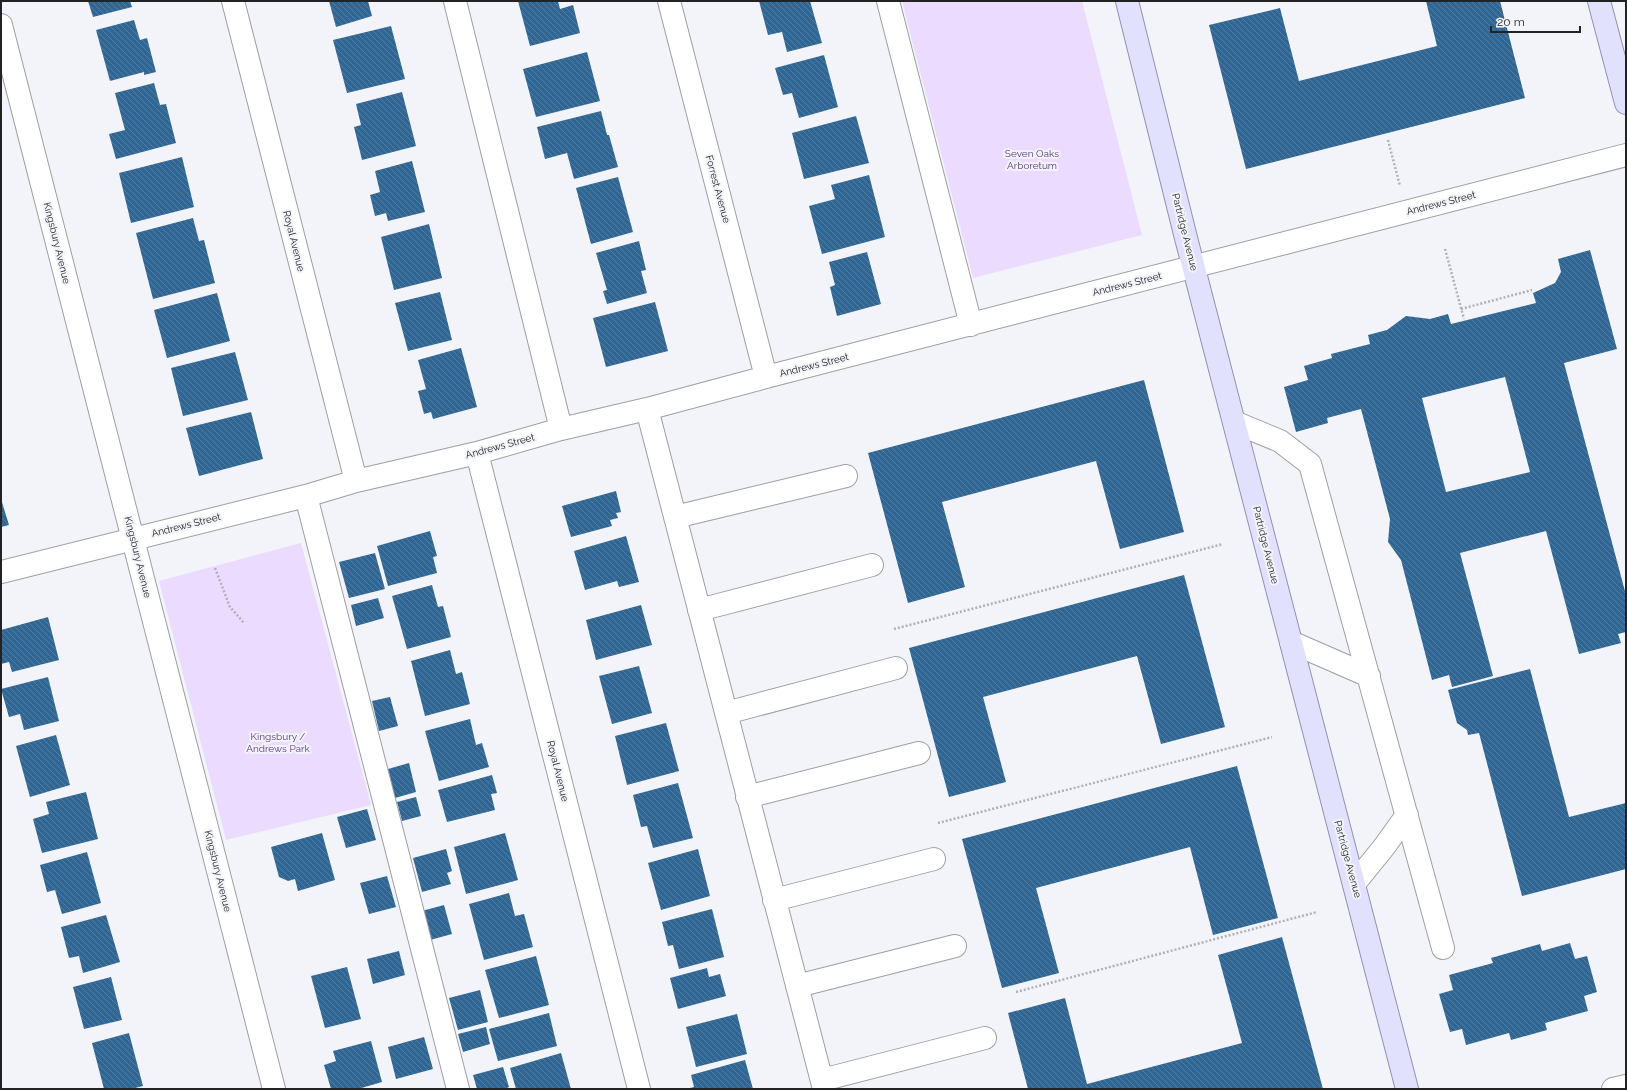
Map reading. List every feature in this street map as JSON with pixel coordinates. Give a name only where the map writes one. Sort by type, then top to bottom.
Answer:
[{"type":"main road","name":"Partridge Avenue","points":[[1127,1],[1194,267],[1407,1089]]},
{"type":"main road","points":[[1599,1],[1626,103]]},
{"type":"street","name":"Royal Avenue","points":[[233,1],[356,481]]},
{"type":"street","points":[[455,1],[561,429]]},
{"type":"street","name":"Forrest Avenue","points":[[669,1],[766,377]]},
{"type":"street","points":[[888,1],[971,324]]},
{"type":"street","name":"Kingsbury Avenue","points":[[1,25],[274,1089]]},
{"type":"street","name":"Andrews Street","points":[[1,572],[306,496],[356,481],[477,452],[561,429],[647,409],[1626,155]]},
{"type":"street","points":[[647,409],[823,1085],[985,1038]]},
{"type":"street","points":[[1234,422],[1280,441],[1310,464],[1443,948]]},
{"type":"street","name":"Royal Avenue","points":[[477,452],[638,1089]]},
{"type":"street","points":[[675,517],[846,476]]},
{"type":"street","points":[[306,496],[458,1089]]},
{"type":"street","points":[[699,610],[872,565]]},
{"type":"street","points":[[1291,642],[1369,676]]},
{"type":"street","points":[[726,713],[896,668]]},
{"type":"street","points":[[747,797],[919,753]]},
{"type":"street","points":[[1354,884],[1384,847],[1407,815]]},
{"type":"street","points":[[774,900],[934,859]]},
{"type":"street","points":[[797,986],[955,946]]},
{"type":"street","points":[[1613,1089],[1626,1086]]},
{"type":"path","points":[[1388,140],[1406,212]]},
{"type":"path","points":[[1444,249],[1464,319]]},
{"type":"path","points":[[1461,309],[1532,290]]},
{"type":"path","points":[[894,629],[1222,544]]},
{"type":"path","points":[[215,568],[230,607],[244,623]]},
{"type":"path","points":[[938,823],[1272,737]]},
{"type":"path","points":[[1016,992],[1318,912]]},
{"type":"green space","name":"Seven Oaks Arboretum","points":[[902,1],[1082,1],[1142,235],[973,278]]},
{"type":"green space","name":"Kingsbury / Andrews Park","points":[[301,543],[371,805],[226,840],[159,581]]},
{"type":"building","points":[[88,1],[130,1],[132,7],[93,17]]},
{"type":"building","points":[[329,1],[368,1],[372,16],[336,27]]},
{"type":"building","points":[[518,1],[558,1],[560,9],[573,5],[580,33],[530,46]]},
{"type":"building","points":[[759,1],[810,1],[822,43],[787,52],[782,32],[768,35]]},
{"type":"building","points":[[1426,1],[1500,1],[1525,98],[1246,169],[1209,25],[1280,8],[1299,81],[1437,46]]},
{"type":"building","points":[[134,20],[140,40],[147,38],[156,72],[144,75],[144,72],[110,81],[96,30]]},
{"type":"building","points":[[391,26],[405,79],[347,93],[333,40]]},
{"type":"building","points":[[587,52],[600,101],[536,117],[523,69]]},
{"type":"building","points":[[824,55],[838,107],[799,118],[792,93],[783,95],[775,68]]},
{"type":"building","points":[[154,83],[160,105],[166,104],[176,143],[116,159],[109,134],[125,130],[115,93]]},
{"type":"building","points":[[402,92],[416,146],[362,160],[354,127],[361,125],[356,104]]},
{"type":"building","points":[[601,111],[607,135],[609,135],[618,167],[574,179],[567,153],[545,159],[537,127]]},
{"type":"building","points":[[856,116],[869,163],[804,179],[792,133]]},
{"type":"building","points":[[182,157],[194,207],[131,223],[119,173]]},
{"type":"building","points":[[412,161],[425,212],[388,221],[386,213],[375,216],[370,195],[380,192],[375,171]]},
{"type":"building","points":[[869,175],[885,237],[822,254],[809,206],[835,199],[831,185]]},
{"type":"building","points":[[618,177],[633,232],[591,244],[576,188]]},
{"type":"building","points":[[193,218],[199,241],[204,240],[215,283],[153,299],[136,233]]},
{"type":"building","points":[[429,224],[442,278],[394,290],[381,237]]},
{"type":"building","points":[[639,241],[646,270],[641,271],[647,293],[607,304],[603,291],[607,290],[596,253]]},
{"type":"building","points":[[1590,250],[1617,349],[1564,363],[1626,595],[1626,632],[1618,634],[1621,643],[1579,654],[1546,531],[1460,553],[1493,676],[1452,687],[1449,675],[1432,680],[1401,560],[1388,542],[1390,519],[1361,409],[1327,418],[1328,423],[1296,432],[1284,387],[1308,380],[1304,366],[1332,358],[1331,354],[1370,344],[1368,335],[1387,330],[1406,316],[1430,319],[1448,314],[1451,324],[1536,303],[1533,293],[1555,283],[1561,272],[1558,259]],"holes":[[[1505,377],[1530,472],[1446,492],[1422,398]]]},
{"type":"building","points":[[867,252],[881,304],[837,316],[830,287],[835,285],[829,262]]},
{"type":"building","points":[[440,292],[452,340],[408,351],[395,303]]},
{"type":"building","points":[[217,293],[230,341],[167,358],[154,310]]},
{"type":"building","points":[[655,302],[668,351],[606,367],[593,318]]},
{"type":"building","points":[[461,348],[477,407],[433,419],[431,412],[424,414],[418,391],[426,389],[418,360]]},
{"type":"building","points":[[235,352],[248,400],[183,416],[171,368]]},
{"type":"building","points":[[1144,380],[1184,532],[1120,549],[1096,461],[942,502],[965,587],[908,603],[868,453]]},
{"type":"building","points":[[251,412],[263,459],[199,476],[186,428]]},
{"type":"building","points":[[616,491],[621,512],[616,513],[618,518],[610,520],[612,526],[571,537],[562,506]]},
{"type":"building","points":[[1,499],[9,525],[1,527]]},
{"type":"building","points":[[430,531],[437,556],[433,557],[437,573],[388,586],[377,546]]},
{"type":"building","points":[[626,536],[639,582],[619,587],[617,581],[585,590],[574,551]]},
{"type":"building","points":[[375,553],[385,589],[349,598],[339,562]]},
{"type":"building","points":[[1184,575],[1225,727],[1161,744],[1137,656],[983,697],[1006,782],[949,797],[909,648]]},
{"type":"building","points":[[432,585],[438,607],[443,606],[451,637],[407,649],[392,596]]},
{"type":"building","points":[[378,598],[384,618],[356,626],[351,605]]},
{"type":"building","points":[[641,605],[652,645],[596,660],[586,620]]},
{"type":"building","points":[[48,617],[59,660],[12,672],[9,662],[1,664],[1,630]]},
{"type":"building","points":[[450,650],[456,674],[462,672],[470,704],[425,716],[411,661]]},
{"type":"building","points":[[639,666],[652,713],[612,724],[599,676]]},
{"type":"building","points":[[1530,669],[1569,817],[1626,803],[1626,869],[1522,896],[1479,733],[1468,735],[1467,730],[1457,723],[1448,690]]},
{"type":"building","points":[[48,677],[59,721],[24,730],[20,714],[9,717],[1,689]]},
{"type":"building","points":[[390,697],[398,726],[379,731],[372,701]]},
{"type":"building","points":[[470,719],[476,745],[482,743],[489,767],[439,781],[425,731]]},
{"type":"building","points":[[666,723],[679,771],[627,785],[615,736]]},
{"type":"building","points":[[56,735],[70,785],[30,797],[16,746]]},
{"type":"building","points":[[409,763],[416,792],[395,798],[388,769]]},
{"type":"building","points":[[1237,766],[1278,918],[1213,935],[1190,847],[1036,888],[1059,973],[1002,988],[962,839]]},
{"type":"building","points":[[492,775],[497,793],[491,794],[495,810],[447,822],[438,790]]},
{"type":"building","points":[[678,783],[693,838],[653,848],[647,826],[641,827],[633,795]]},
{"type":"building","points":[[86,792],[98,839],[42,853],[33,819],[49,814],[46,802]]},
{"type":"building","points":[[416,797],[421,816],[402,821],[397,802]]},
{"type":"building","points":[[367,809],[376,840],[346,848],[337,817]]},
{"type":"building","points":[[322,833],[335,880],[298,891],[295,879],[288,881],[279,877],[271,847]]},
{"type":"building","points":[[505,833],[518,880],[466,894],[454,847]]},
{"type":"building","points":[[446,849],[452,871],[447,873],[451,884],[422,892],[413,858]]},
{"type":"building","points":[[698,849],[710,896],[661,910],[648,863]]},
{"type":"building","points":[[87,852],[101,903],[62,914],[55,890],[47,892],[40,865]]},
{"type":"building","points":[[387,876],[396,907],[369,914],[360,883]]},
{"type":"building","points":[[509,893],[515,916],[524,914],[533,947],[484,960],[469,904]]},
{"type":"building","points":[[444,905],[452,934],[430,940],[422,911]]},
{"type":"building","points":[[712,909],[724,957],[679,969],[673,945],[668,946],[662,922]]},
{"type":"building","points":[[106,915],[120,962],[83,973],[79,956],[69,958],[61,927]]},
{"type":"building","points":[[1282,937],[1323,1089],[1028,1089],[1008,1013],[1065,998],[1087,1084],[1242,1043],[1218,955]]},
{"type":"building","points":[[1570,943],[1575,959],[1587,956],[1597,992],[1584,996],[1588,1011],[1545,1023],[1547,1030],[1511,1040],[1509,1033],[1466,1045],[1462,1029],[1450,1032],[1439,994],[1453,990],[1449,975],[1493,963],[1491,958],[1540,944],[1542,951]]},
{"type":"building","points":[[399,951],[405,975],[373,984],[367,959]]},
{"type":"building","points":[[536,956],[549,1005],[499,1018],[485,970]]},
{"type":"building","points":[[347,967],[361,1019],[325,1028],[311,976]]},
{"type":"building","points":[[707,968],[709,977],[720,974],[726,996],[678,1009],[670,978]]},
{"type":"building","points":[[111,977],[122,1020],[84,1029],[73,987]]},
{"type":"building","points":[[480,990],[488,1022],[458,1030],[449,998]]},
{"type":"building","points":[[549,1013],[557,1046],[498,1061],[489,1029]]},
{"type":"building","points":[[737,1014],[747,1054],[696,1067],[686,1027]]},
{"type":"building","points":[[486,1027],[490,1044],[463,1052],[458,1034]]},
{"type":"building","points":[[129,1033],[143,1086],[131,1089],[104,1089],[92,1043]]},
{"type":"building","points":[[424,1037],[433,1069],[396,1079],[388,1047]]},
{"type":"building","points":[[371,1041],[382,1082],[358,1089],[331,1089],[324,1065],[336,1061],[333,1051]]},
{"type":"building","points":[[561,1053],[571,1089],[516,1089],[510,1068]]},
{"type":"building","points":[[745,1060],[753,1089],[690,1088],[694,1087],[691,1075]]},
{"type":"building","points":[[503,1067],[509,1087],[505,1089],[477,1089],[473,1075]]}]
